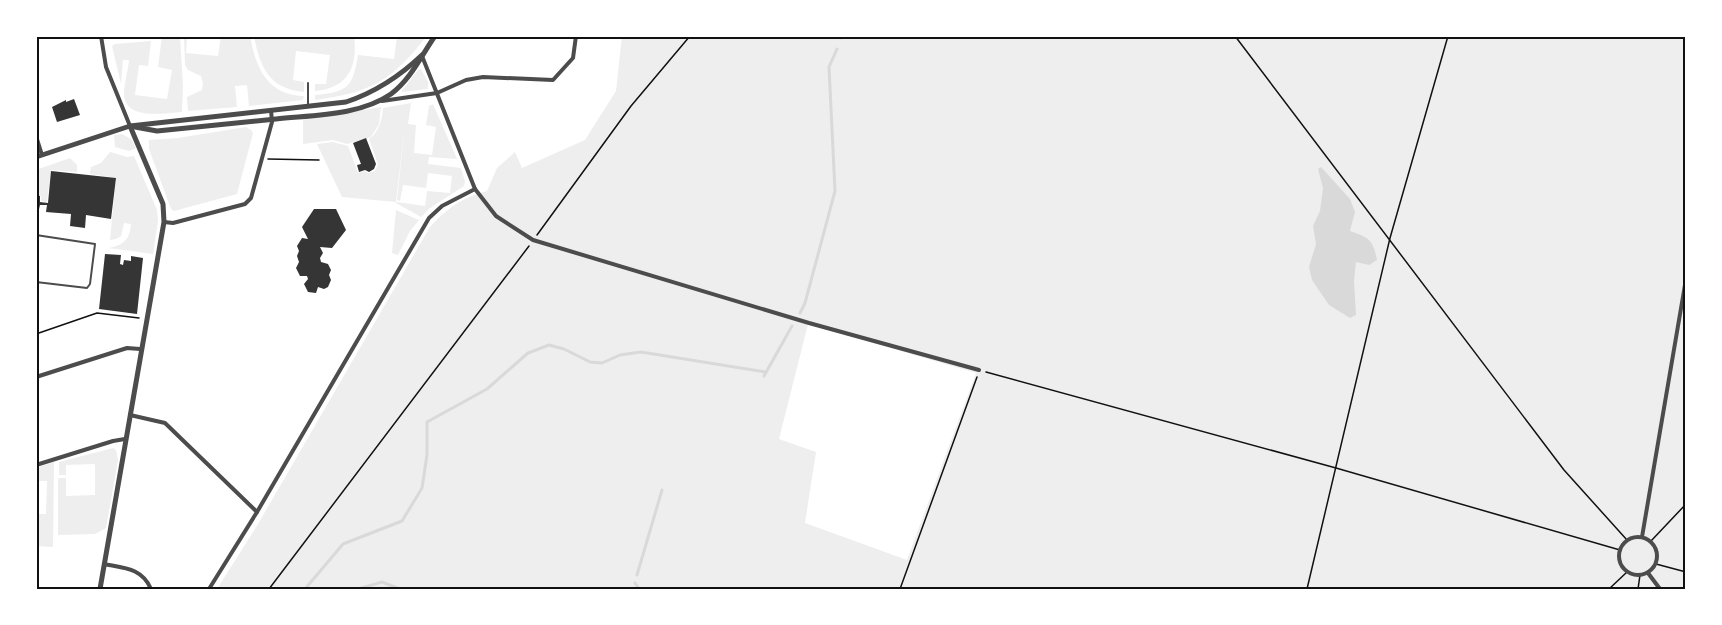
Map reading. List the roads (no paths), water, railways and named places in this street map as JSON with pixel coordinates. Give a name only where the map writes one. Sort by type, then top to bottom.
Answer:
[{"type":"street","points":[[100,589],[164,222],[163,204],[106,67],[102,36]]},
{"type":"street","points":[[376,102],[401,84],[413,71],[435,36]]},
{"type":"street","points":[[130,126],[157,131],[349,110],[376,102],[437,93],[466,80],[483,77],[553,80],[573,58],[576,36]]},
{"type":"street","points":[[422,55],[475,189],[496,216],[533,240],[809,323],[979,370]]},
{"type":"street","points":[[36,136],[39,156],[130,126],[346,102],[365,96],[402,74],[422,55]]},
{"type":"street","points":[[164,222],[173,223],[245,204],[251,198],[272,120],[271,110]]},
{"type":"street","points":[[209,589],[257,512],[429,218],[442,206],[475,189]]},
{"type":"street","points":[[1642,537],[1686,279]]},
{"type":"street","points":[[36,377],[127,348],[140,350]]},
{"type":"street","points":[[129,415],[165,423],[257,512]]},
{"type":"street","points":[[36,465],[125,439]]},
{"type":"street","points":[[1642,537],[1651,541],[1657,551],[1656,564],[1648,573],[1640,575],[1627,572],[1620,562],[1620,550],[1627,540],[1642,537]]},
{"type":"street","points":[[104,564],[141,573],[151,589]]},
{"type":"street","points":[[1648,573],[1660,589]]},
{"type":"lane","points":[[308,83],[308,106]]},
{"type":"lane","points":[[36,235],[95,244],[90,284],[87,288],[36,282]]},
{"type":"waterway","points":[[800,313],[805,303],[835,191],[829,67],[837,49]]},
{"type":"waterway","points":[[764,376],[792,326]]},
{"type":"waterway","points":[[305,589],[343,544],[402,521],[422,488],[427,455],[427,422],[487,389],[528,353],[549,345],[564,349],[590,362],[602,363],[620,355],[641,352],[766,372]]},
{"type":"waterway","points":[[637,575],[662,490]]},
{"type":"waterway","points":[[358,589],[382,582],[400,589]]},
{"type":"waterway","points":[[635,583],[639,589]]}]
